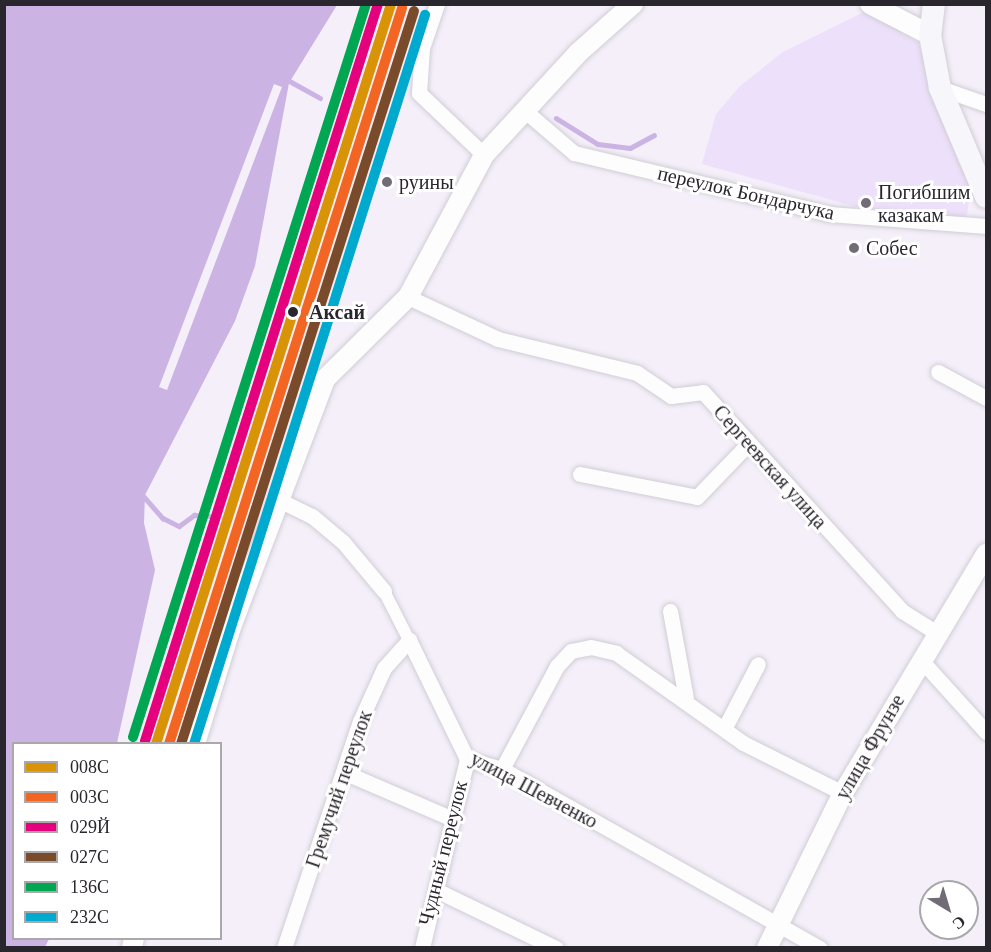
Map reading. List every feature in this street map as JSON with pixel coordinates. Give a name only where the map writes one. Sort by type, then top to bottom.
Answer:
[{"type":"main road","points":[[934,4],[930,35],[940,88],[987,197]]},
{"type":"street","points":[[437,4],[422,48],[419,93],[484,155]]},
{"type":"street","points":[[196,742],[231,627],[281,501],[324,379],[408,297],[484,155],[524,110],[633,4]]},
{"type":"street","points":[[870,4],[930,35]]},
{"type":"street","points":[[940,88],[987,104]]},
{"type":"street","name":"переулок Бондарчука","points":[[524,110],[574,153],[830,214],[987,226]]},
{"type":"street","name":"Сергеевская улица","points":[[408,297],[498,339],[637,373],[671,396],[703,392],[747,445],[902,611],[937,633]]},
{"type":"street","points":[[938,372],[987,398]]},
{"type":"street","points":[[580,474],[697,497],[747,445]]},
{"type":"street","name":"улица Шевченко","points":[[281,501],[312,516],[343,542],[384,591],[467,759],[502,769],[820,948]]},
{"type":"street","name":"улица Фрунзе","points":[[767,948],[843,793],[937,633],[987,554]]},
{"type":"street","points":[[670,611],[686,698]]},
{"type":"street","name":"Гремучий переулок","points":[[284,948],[384,668],[409,640]]},
{"type":"street","points":[[502,769],[557,666],[571,651],[591,647],[616,653],[686,698],[724,729],[843,793]]},
{"type":"street","points":[[921,660],[987,732]]},
{"type":"street","points":[[724,729],[758,664]]},
{"type":"street","name":"Чудный переулок","points":[[422,948],[467,759]]},
{"type":"street","points":[[346,773],[453,819]]},
{"type":"street","points":[[436,891],[556,948]]},
{"type":"shaded area","points":[[5,5],[337,5],[289,83],[255,266],[235,321],[145,495],[144,523],[155,570],[117,742],[12,742],[12,940],[48,940],[45,947],[5,948]]},
{"type":"shaded area","points":[[866,11],[919,43],[971,190],[966,219],[882,214],[702,164],[716,114],[740,86],[783,52]]},
{"type":"pier","points":[[274,84],[282,87],[167,390],[159,387]]},
{"type":"waterway","points":[[286,79],[320,98]]},
{"type":"waterway","points":[[556,118],[598,144],[630,148],[654,135]]},
{"type":"waterway","points":[[140,492],[163,518],[179,526],[194,515],[209,516]]},
{"type":"transit line","name":"136С","points":[[133,737],[366,4]]},
{"type":"transit line","name":"029Й","points":[[145,741],[378,4]]},
{"type":"transit line","name":"008С","points":[[157,742],[391,4]]},
{"type":"transit line","name":"003С","points":[[170,742],[402,8]]},
{"type":"transit line","name":"027С","points":[[182,742],[414,11]]},
{"type":"transit line","name":"232C","points":[[195,742],[425,15]]},
{"type":"place","name":"руины","points":[[387,182]]},
{"type":"place","name":"Погибшим казакам","points":[[866,203]]},
{"type":"place","name":"Собес","points":[[854,248]]},
{"type":"place","name":"Аксай","points":[[293,312]]}]
